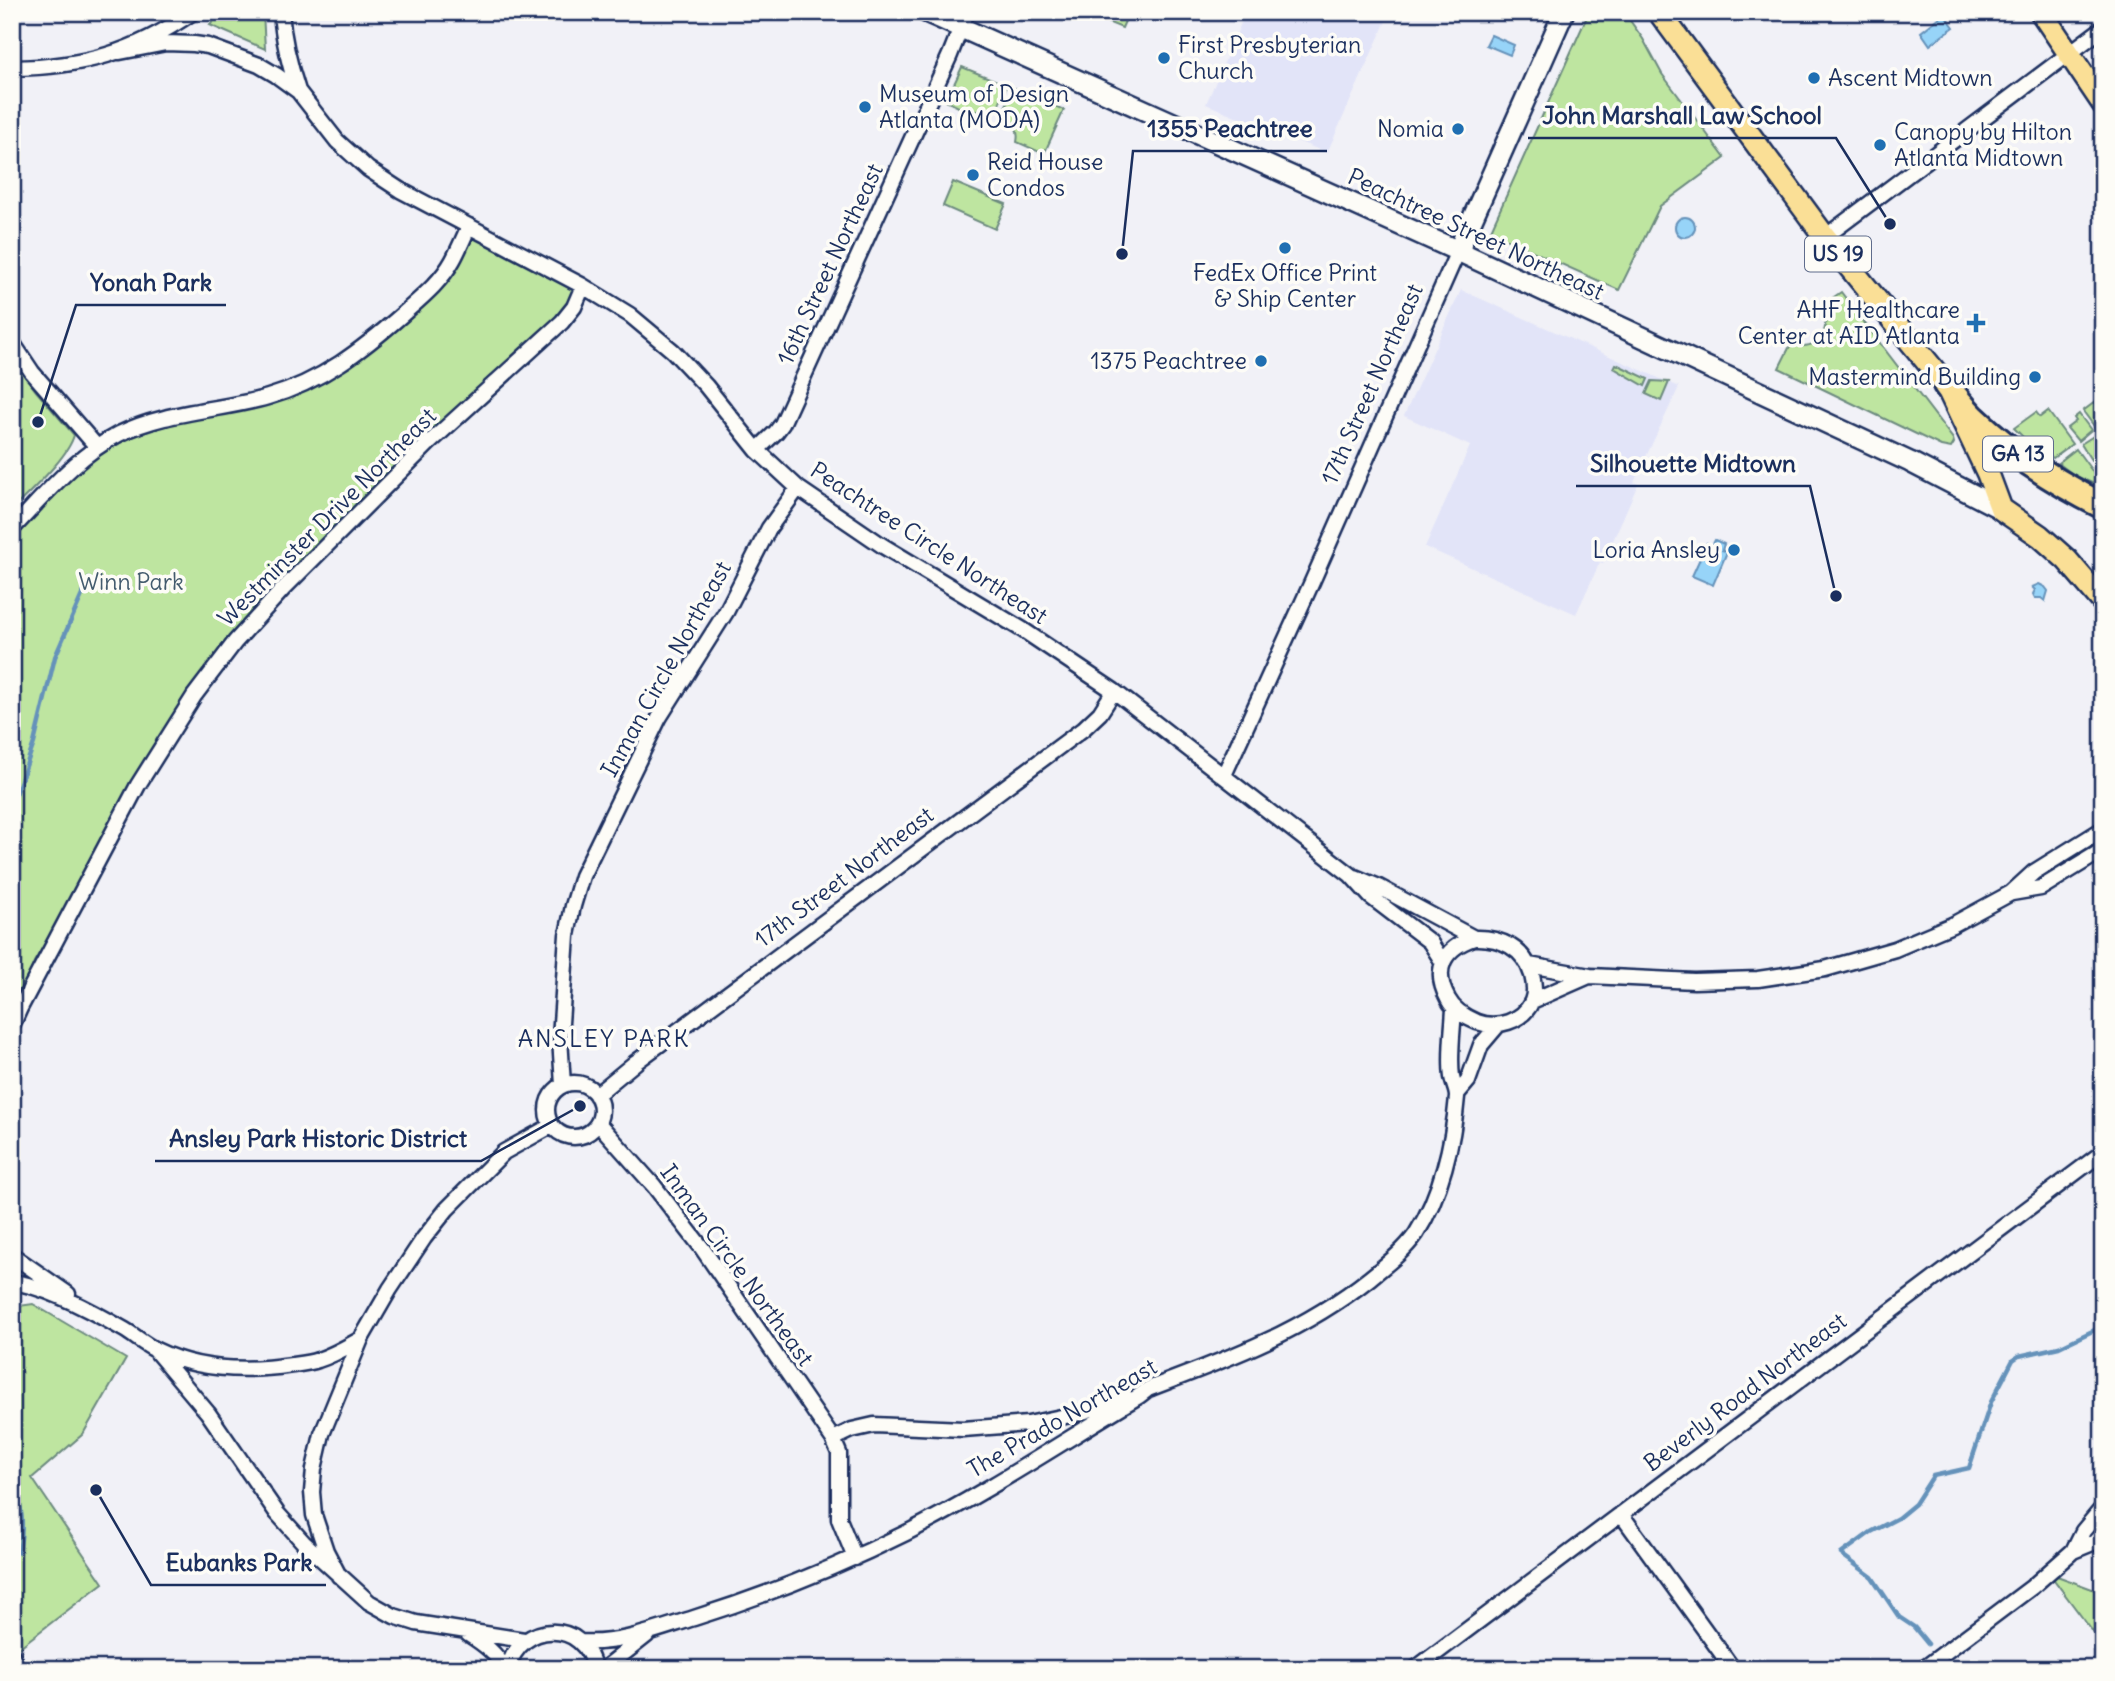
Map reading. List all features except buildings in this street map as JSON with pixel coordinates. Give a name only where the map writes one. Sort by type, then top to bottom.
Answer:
[{"type":"highway","name":"GA 13","points":[[1946,385],[1975,418],[2038,470],[2103,506]]},
{"type":"main road","name":"Peachtree Street Northeast","points":[[926,12],[964,20],[1910,462],[2001,509]]},
{"type":"main road","name":"17th Street Northeast","points":[[1458,251],[1564,12]]},
{"type":"main road","name":"US 19","points":[[1659,12],[1825,237],[1946,385],[1988,474],[2001,509]]},
{"type":"main road","points":[[2040,12],[2103,104]]},
{"type":"main road","points":[[2001,509],[2067,559],[2103,602]]},
{"type":"street","points":[[12,68],[58,66],[120,52],[150,39],[193,12]]},
{"type":"street","name":"Peachtree Circle Northeast","points":[[281,12],[285,51],[298,91]]},
{"type":"street","name":"16th Street Northeast","points":[[757,450],[782,424],[964,20]]},
{"type":"street","points":[[1825,237],[2103,28]]},
{"type":"street","name":"Peachtree Circle Northeast","points":[[120,52],[166,43],[208,46],[259,65],[298,91],[337,141],[368,169],[400,190],[583,286],[630,315],[673,351],[706,386],[757,450],[797,488],[883,546],[1023,630],[1114,691],[1351,875],[1371,897],[1430,942],[1442,961]]},
{"type":"street","points":[[12,529],[70,469],[97,447],[120,434],[144,424],[268,397],[299,386],[333,369],[368,345],[431,289],[453,261],[469,226]]},
{"type":"street","name":"17th Street Northeast","points":[[1224,775],[1458,251]]},
{"type":"street","name":"Westminster Drive Northeast","points":[[12,1026],[138,785],[194,696],[235,642],[283,589],[428,444],[562,322],[574,307],[583,286]]},
{"type":"street","points":[[12,341],[32,372],[97,447]]},
{"type":"street","name":"Inman Circle Northeast","points":[[563,1085],[560,1038],[567,935],[582,876],[659,718],[726,612],[769,528],[797,488]]},
{"type":"street","name":"17th Street Northeast","points":[[596,1095],[636,1062],[1083,729],[1100,713],[1114,691]]},
{"type":"street","points":[[1474,938],[1461,942],[1451,950],[1442,961],[1441,978],[1454,1008],[1475,1021],[1497,1026],[1514,1020],[1525,1012],[1532,1001],[1533,979],[1529,965],[1590,976],[1694,981],[1758,979],[1825,969],[1895,949],[1952,925],[2011,894],[2034,872],[2103,829]]},
{"type":"street","points":[[2011,894],[2041,888],[2103,850]]},
{"type":"street","name":"Peachtree Circle Northeast","points":[[1351,875],[1474,938],[1509,944],[1529,965]]},
{"type":"street","points":[[1532,1001],[1590,976]]},
{"type":"street","name":"The Prado Northeast","points":[[507,1669],[516,1649],[524,1640],[536,1634],[549,1631],[562,1633],[581,1642],[605,1642],[652,1631],[758,1598],[855,1558],[959,1504],[1148,1389],[1248,1351],[1288,1331],[1352,1291],[1396,1257],[1415,1235],[1428,1212],[1442,1176],[1457,1094],[1452,1080],[1454,1008]]},
{"type":"street","name":"The Prado Northeast","points":[[1457,1094],[1468,1081],[1481,1045],[1497,1026]]},
{"type":"street","points":[[578,1083],[591,1089],[596,1095],[601,1109],[598,1123],[587,1134],[572,1138],[556,1132],[551,1126],[547,1119],[547,1102],[556,1089],[578,1083]]},
{"type":"street","name":"Inman Circle Northeast","points":[[598,1123],[654,1186],[702,1248],[833,1439],[839,1453],[839,1519],[855,1558]]},
{"type":"street","points":[[339,1576],[326,1551],[314,1515],[314,1469],[322,1434],[361,1339],[390,1289],[447,1209],[504,1152],[551,1126]]},
{"type":"street","name":"Beverly Road Northeast","points":[[1415,1669],[2103,1152]]},
{"type":"street","points":[[12,1255],[100,1316]]},
{"type":"street","name":"The Prado Northeast","points":[[12,1282],[43,1290],[100,1316],[155,1350],[184,1361],[242,1370],[266,1369],[315,1361],[340,1352],[361,1339]]},
{"type":"street","name":"The Prado Northeast","points":[[155,1350],[208,1413],[277,1513],[304,1544],[369,1602],[394,1616],[416,1623],[524,1640]]},
{"type":"street","points":[[833,1439],[852,1430],[874,1425],[963,1429],[1028,1424],[1080,1413],[1148,1389]]},
{"type":"street","points":[[2073,1551],[2083,1531],[2103,1507]]},
{"type":"street","points":[[1621,1514],[1733,1669]]},
{"type":"street","points":[[1930,1667],[2032,1587],[2073,1551],[2095,1542],[2103,1533]]},
{"type":"street","name":"The Prado Northeast","points":[[464,1631],[486,1645],[507,1669]]},
{"type":"street","name":"The Prado Northeast","points":[[604,1669],[652,1631]]},
{"type":"street","points":[[581,1642],[589,1653],[594,1669]]},
{"type":"street","points":[[12,1656],[17,1669]]},
{"type":"shaded area","points":[[1246,12],[1390,12],[1327,153],[1206,104]]},
{"type":"shaded area","points":[[1461,290],[1679,387],[1634,482],[1638,484],[1603,563],[1600,562],[1576,614],[1425,547],[1470,446],[1404,416]]},
{"type":"green space","points":[[221,12],[263,12],[265,49],[210,25]]},
{"type":"green space","points":[[1105,12],[1129,12],[1122,28],[1102,20]]},
{"type":"green space","points":[[1589,12],[1624,12],[1662,74],[1725,158],[1660,206],[1619,290],[1490,232]]},
{"type":"green space","points":[[962,67],[1007,85],[997,109],[985,108],[971,113],[946,101]]},
{"type":"green space","points":[[1014,88],[1064,110],[1044,154],[1017,142],[1016,128],[1003,112]]},
{"type":"green space","points":[[953,182],[1006,204],[995,229],[943,206]]},
{"type":"green space","name":"Winn Park","points":[[480,225],[579,285],[560,319],[249,621],[148,772],[34,962],[12,1022],[12,530],[101,445],[197,416],[325,371],[407,302]]},
{"type":"green space","points":[[1841,292],[1953,439],[1951,448],[1941,446],[1779,368],[1791,344],[1809,345],[1821,337],[1825,323],[1821,306]]},
{"type":"green space","points":[[12,359],[74,435],[56,464],[12,510]]},
{"type":"green space","points":[[1616,364],[1648,379],[1645,386],[1614,368]]},
{"type":"green space","points":[[1652,381],[1669,382],[1661,401],[1646,394]]},
{"type":"green space","points":[[2103,396],[2103,420],[2098,426],[2094,426],[2083,411]]},
{"type":"green space","points":[[2048,411],[2072,444],[2053,458],[2014,428],[2036,412],[2040,417]]},
{"type":"green space","points":[[2079,414],[2091,430],[2078,441],[2067,428],[2076,421],[2074,418]]},
{"type":"green space","points":[[2095,435],[2103,445],[2103,453],[2091,460],[2081,444]]},
{"type":"green space","points":[[2076,449],[2103,488],[2074,475],[2058,463]]},
{"type":"green space","points":[[33,1304],[126,1359],[83,1434],[32,1478],[103,1583],[12,1653],[12,1307]]},
{"type":"green space","points":[[2049,1573],[2103,1593],[2103,1645],[2096,1636]]},
{"type":"water","points":[[1944,14],[1954,27],[1930,45],[1921,32]]},
{"type":"water","points":[[1491,35],[1514,45],[1510,55],[1486,45]]},
{"type":"water","points":[[1681,217],[1689,217],[1695,227],[1689,237],[1681,237],[1675,231],[1675,223]]},
{"type":"water","points":[[1715,540],[1724,544],[1722,550],[1727,552],[1713,585],[1692,576],[1707,543],[1712,546]]},
{"type":"water","points":[[2039,584],[2048,591],[2045,601],[2035,598],[2033,594],[2035,590],[2032,587]]},
{"type":"waterway","points":[[12,806],[34,743],[55,657],[89,579]]},
{"type":"waterway","points":[[1928,1644],[1914,1627],[1899,1617],[1872,1577],[1841,1554],[1915,1504],[1933,1476],[1969,1468],[1991,1402],[2013,1360],[2019,1356],[2059,1347],[2103,1326]]},
{"type":"waterway","points":[[12,1481],[22,1524],[19,1552],[12,1553]]},
{"type":"place","name":"First Presbyterian Church","points":[[1164,58]]},
{"type":"place","name":"Ascent Midtown","points":[[1814,78]]},
{"type":"place","name":"Museum of Design Atlanta (MODA)","points":[[865,107]]},
{"type":"place","name":"Nomia","points":[[1458,129]]},
{"type":"place","name":"Canopy by Hilton Atlanta Midtown","points":[[1880,145]]},
{"type":"place","name":"Reid House Condos","points":[[973,175]]},
{"type":"place","name":"John Marshall Law School","points":[[1890,224]]},
{"type":"place","name":"FedEx Office Print & Ship Center","points":[[1285,248]]},
{"type":"place","name":"1355 Peachtree","points":[[1122,254]]},
{"type":"place","name":"AHF Healthcare Center at AID Atlanta","points":[[1976,323]]},
{"type":"place","name":"1375 Peachtree","points":[[1261,361]]},
{"type":"place","name":"Mastermind Building","points":[[2035,377]]},
{"type":"place","name":"Yonah Park","points":[[38,422]]},
{"type":"place","name":"Loria Ansley","points":[[1734,550]]},
{"type":"place","name":"Silhouette Midtown","points":[[1836,596]]},
{"type":"place","name":"Ansley Park Historic District","points":[[580,1106]]},
{"type":"place","name":"Eubanks Park","points":[[96,1490]]},
{"type":"district","name":"ANSLEY PARK","points":[[604,1039]]}]
